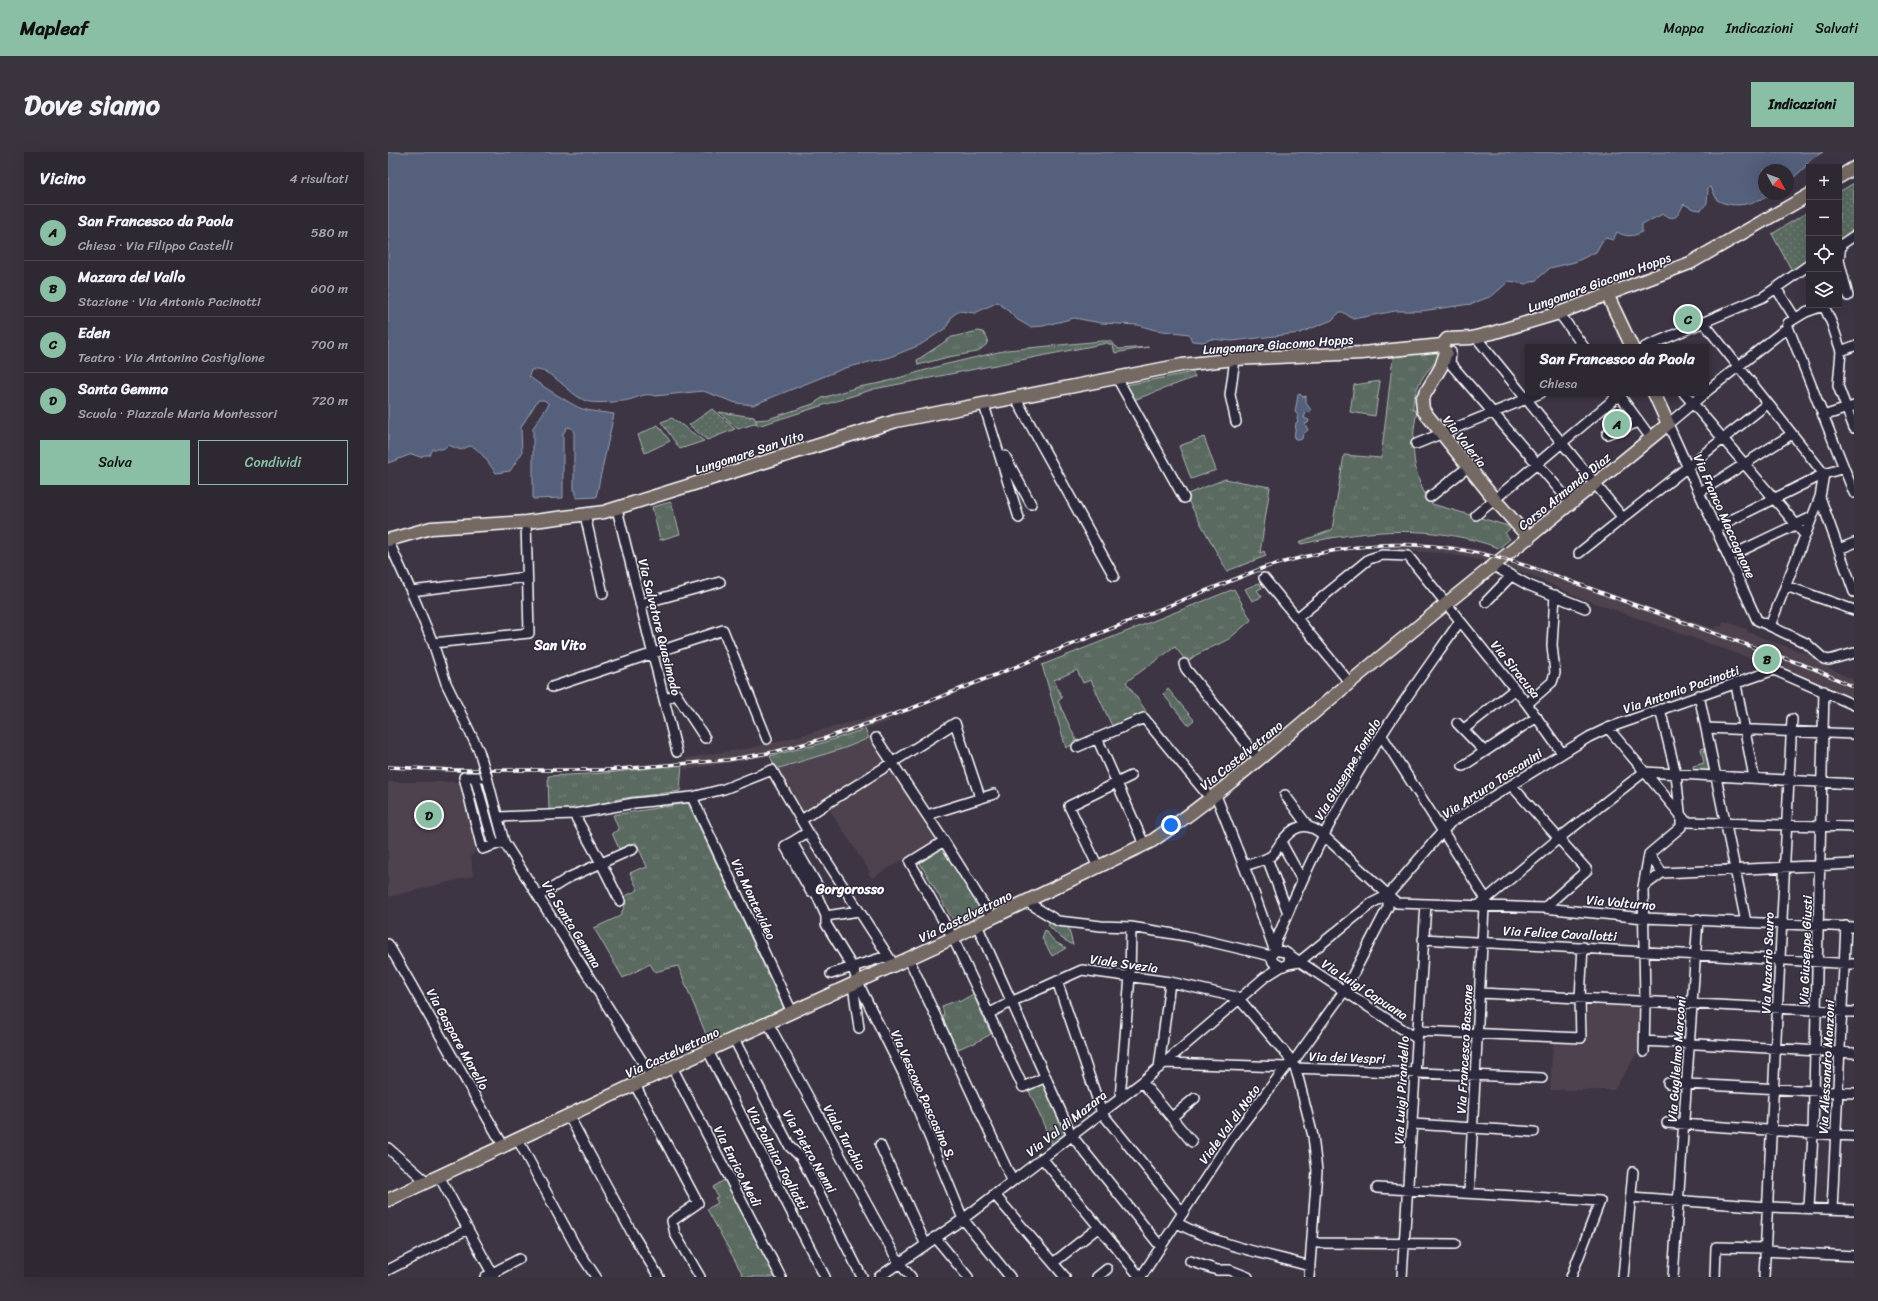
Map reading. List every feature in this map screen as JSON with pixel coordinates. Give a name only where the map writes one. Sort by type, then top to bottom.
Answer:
[{"type":"main road","points":[[1842,175],[1854,168]]},
{"type":"main road","name":"Lungomare Giacomo Hopps","points":[[1117,378],[1182,365],[1235,359],[1449,347],[1473,337],[1492,333],[1559,313],[1690,263],[1806,197]]},
{"type":"main road","points":[[1607,294],[1631,344]]},
{"type":"main road","name":"Via Valeria","points":[[1449,347],[1441,367],[1427,389],[1421,403],[1423,410],[1495,500],[1529,538]]},
{"type":"main road","name":"Lungomare San Vito","points":[[388,540],[431,528],[526,522],[585,515],[617,509],[890,422],[1016,399],[1117,378]]},
{"type":"main road","points":[[1655,396],[1668,424]]},
{"type":"main road","name":"Corso Armando Diaz","points":[[1496,565],[1668,424]]},
{"type":"main road","name":"Via Castelvetrano","points":[[388,1200],[672,1067],[855,984],[890,961],[909,959],[1144,844],[1177,824],[1259,760],[1446,604],[1496,565]]},
{"type":"street","points":[[1842,244],[1854,236]]},
{"type":"street","points":[[1842,267],[1851,296]]},
{"type":"street","points":[[1652,344],[1762,297],[1806,268]]},
{"type":"street","points":[[1776,288],[1795,318],[1816,308]]},
{"type":"street","points":[[1825,308],[1841,351],[1838,386],[1850,407],[1854,428]]},
{"type":"street","points":[[1559,313],[1582,344]]},
{"type":"street","name":"Corso Armando Diaz","points":[[1709,389],[1788,327],[1788,323],[1795,318]]},
{"type":"street","points":[[1702,322],[1824,474],[1820,497],[1770,626],[1806,643],[1819,656],[1829,660],[1854,653]]},
{"type":"street","points":[[1788,327],[1854,493]]},
{"type":"street","points":[[1473,337],[1527,399],[1623,518]]},
{"type":"street","points":[[1841,351],[1854,346]]},
{"type":"street","points":[[1449,347],[1450,363],[1571,503]]},
{"type":"street","points":[[1235,359],[1230,395],[1236,422]]},
{"type":"street","points":[[1117,378],[1184,498]]},
{"type":"street","points":[[1416,444],[1534,396]]},
{"type":"street","points":[[1476,515],[1563,443],[1617,396]]},
{"type":"street","points":[[1620,396],[1651,438]]},
{"type":"street","points":[[1687,396],[1805,535]]},
{"type":"street","name":"Corso Armando Diaz","points":[[1668,424],[1701,396]]},
{"type":"street","points":[[1016,399],[1114,576]]},
{"type":"street","points":[[1578,553],[1767,404]]},
{"type":"street","points":[[984,405],[1019,518]]},
{"type":"street","points":[[1823,416],[1850,407]]},
{"type":"street","points":[[1608,434],[1639,422]]},
{"type":"street","name":"Via Franco Maccagnone","points":[[1668,424],[1717,527],[1757,620],[1770,626]]},
{"type":"street","points":[[1700,492],[1792,434]]},
{"type":"street","points":[[995,440],[1031,504]]},
{"type":"street","points":[[1430,497],[1468,467]]},
{"type":"street","points":[[1717,527],[1824,474],[1844,468]]},
{"type":"street","points":[[1820,497],[1854,592]]},
{"type":"street","name":"Via Salvatore Quasimodo","points":[[617,509],[665,700],[676,752]]},
{"type":"street","points":[[585,515],[603,594]]},
{"type":"street","points":[[1730,556],[1812,518]]},
{"type":"street","points":[[433,643],[529,633],[526,522]]},
{"type":"street","name":"Via Santa Gemma","points":[[388,540],[433,643],[446,683],[479,751],[499,817],[504,842],[652,1077]]},
{"type":"street","points":[[1839,549],[1854,544]]},
{"type":"street","name":"Via Siracusa","points":[[1297,618],[1369,559],[1382,555],[1408,556],[1528,704],[1562,753]]},
{"type":"street","points":[[1496,565],[1511,576],[1585,608]]},
{"type":"street","points":[[1486,602],[1511,576]]},
{"type":"street","points":[[411,591],[527,577]]},
{"type":"street","points":[[1264,578],[1350,683]]},
{"type":"street","points":[[640,604],[720,582]]},
{"type":"street","points":[[1786,586],[1854,610]]},
{"type":"street","points":[[1528,704],[1552,682],[1555,673],[1552,645],[1555,595]]},
{"type":"street","name":"Via Giuseppe Toniolo","points":[[1264,979],[1273,951],[1302,880],[1342,800],[1382,736],[1460,621]]},
{"type":"street","points":[[552,687],[723,630],[767,739]]},
{"type":"street","points":[[1184,664],[1186,669],[1259,760]]},
{"type":"street","name":"Via Antonio Pacinotti","points":[[1608,728],[1699,695],[1736,685],[1774,670],[1824,691],[1852,705]]},
{"type":"street","points":[[1736,685],[1754,777]]},
{"type":"street","points":[[1484,751],[1460,726],[1515,689]]},
{"type":"street","name":"Via Giuseppe Giusti","points":[[1809,1208],[1814,1133],[1824,691]]},
{"type":"street","points":[[665,700],[676,694],[705,738]]},
{"type":"street","points":[[1699,695],[1724,823],[1736,870],[1746,922]]},
{"type":"street","points":[[1660,709],[1676,774],[1680,814],[1684,825]]},
{"type":"street","points":[[1463,766],[1538,717]]},
{"type":"street","points":[[1077,747],[1144,718],[1212,796],[1244,866],[1273,951],[1286,963],[1298,962],[1372,903],[1388,895]]},
{"type":"street","name":"Via Nazario Sauro","points":[[1764,1277],[1792,719]]},
{"type":"street","points":[[801,820],[955,723],[980,797]]},
{"type":"street","points":[[1608,728],[1680,814]]},
{"type":"street","name":"Via Arturo Toscanini","points":[[1388,895],[1450,822],[1562,753],[1608,728]]},
{"type":"street","points":[[1706,728],[1854,734]]},
{"type":"street","points":[[1382,736],[1416,791],[1443,830],[1483,904],[1558,839],[1644,772],[1716,777],[1754,777],[1789,781],[1854,784]]},
{"type":"street","points":[[876,738],[944,841],[992,918]]},
{"type":"street","points":[[1097,738],[1144,844]]},
{"type":"street","points":[[499,817],[574,814],[634,803],[692,796],[724,790],[772,770],[808,832],[890,961],[831,974]]},
{"type":"street","points":[[1098,867],[1069,806],[1131,776]]},
{"type":"street","points":[[487,777],[475,778],[494,845],[504,842]]},
{"type":"street","points":[[1511,785],[1587,870],[1544,908]]},
{"type":"street","points":[[927,815],[980,797],[994,794]]},
{"type":"street","name":"Via Montevideo","points":[[692,796],[792,1012]]},
{"type":"street","points":[[1244,866],[1268,858],[1272,855],[1289,832],[1298,827],[1307,825],[1285,796]]},
{"type":"street","points":[[574,814],[601,862],[620,901]]},
{"type":"street","points":[[1644,1052],[1645,951],[1643,887],[1649,854],[1684,825],[1724,823],[1854,827]]},
{"type":"street","name":"Via Volturno","points":[[1307,825],[1324,834],[1398,903],[1483,904],[1544,908],[1644,918],[1698,919],[1850,927]]},
{"type":"street","points":[[808,832],[792,842],[819,888],[815,892],[826,916],[826,924],[853,968],[858,1028]]},
{"type":"street","points":[[944,841],[910,862],[953,938],[1023,1087],[1046,1077]]},
{"type":"street","points":[[1281,842],[1302,880]]},
{"type":"street","points":[[539,896],[570,876],[633,849]]},
{"type":"street","points":[[1649,854],[1662,873]]},
{"type":"street","points":[[1268,858],[1288,913]]},
{"type":"street","points":[[1643,887],[1662,873],[1854,864]]},
{"type":"street","name":"Viale Val di Noto","points":[[1143,1276],[1160,1246],[1177,1223],[1231,1139],[1291,1066],[1345,990],[1388,908],[1388,895]]},
{"type":"street","points":[[1027,902],[1058,921],[1101,926],[1131,927],[1285,952],[1286,963]]},
{"type":"street","name":"Via Luigi Pirandello","points":[[1402,1277],[1409,1189],[1413,1124],[1414,1072],[1426,904]]},
{"type":"street","name":"Via Francesco Bascone","points":[[1469,1193],[1483,942],[1483,904]]},
{"type":"street","points":[[826,916],[859,911]]},
{"type":"street","name":"Via Guglielmo Marconi","points":[[1674,1277],[1698,919]]},
{"type":"street","points":[[977,925],[1013,1001],[1072,1136],[1160,1246]]},
{"type":"street","points":[[1120,1098],[1130,976],[1131,927]]},
{"type":"street","name":"Via Alessandro Manzoni","points":[[1832,1209],[1844,963],[1850,927]]},
{"type":"street","name":"Via Felice Cavallotti","points":[[1423,939],[1583,947],[1854,964]]},
{"type":"street","name":"Via Gaspare Morello","points":[[388,944],[504,1147]]},
{"type":"street","points":[[1417,1035],[1478,1032],[1581,1038],[1580,997],[1583,947]]},
{"type":"street","points":[[909,959],[1012,1180]]},
{"type":"street","name":"Via Luigi Capuana","points":[[1298,962],[1417,1035]]},
{"type":"street","name":"Via Val di Mazara","points":[[879,1277],[925,1243],[963,1219],[1012,1180],[1102,1113],[1162,1066],[1264,979],[1286,963]]},
{"type":"street","name":"Viale Svezia","points":[[988,1014],[1082,970],[1170,982],[1236,997],[1240,1000]]},
{"type":"street","points":[[1057,981],[1102,1113],[1183,1213]]},
{"type":"street","points":[[1162,1066],[1170,982]]},
{"type":"street","name":"Via Vescovo Pascasino S.","points":[[855,984],[903,1073],[963,1219],[1010,1277]]},
{"type":"street","points":[[1480,993],[1854,1012]]},
{"type":"street","points":[[1240,1000],[1291,1066],[1313,1136],[1317,1171],[1310,1277]]},
{"type":"street","name":"Viale Turchia","points":[[768,1023],[899,1263],[911,1277]]},
{"type":"street","name":"Via Pietro Nenni","points":[[734,1039],[790,1147],[800,1157],[862,1277]]},
{"type":"street","points":[[1644,1041],[1854,1053]]},
{"type":"street","name":"Via Palmiro Togliatti","points":[[708,1051],[825,1277]]},
{"type":"street","name":"Via dei Vespri","points":[[1162,1066],[1291,1066],[1542,1078]]},
{"type":"street","name":"Via Enrico Medi","points":[[672,1067],[782,1277]]},
{"type":"street","points":[[1142,1082],[1192,1142]]},
{"type":"street","points":[[1668,1083],[1854,1093]]},
{"type":"street","points":[[635,1085],[698,1204],[672,1221],[675,1234],[700,1277]]},
{"type":"street","points":[[1172,1117],[1195,1098]]},
{"type":"street","points":[[569,1116],[632,1233],[660,1277]]},
{"type":"street","points":[[1667,1123],[1854,1136]]},
{"type":"street","points":[[1413,1124],[1534,1132]]},
{"type":"street","points":[[518,1140],[576,1247],[596,1277]]},
{"type":"street","points":[[880,1145],[925,1243]]},
{"type":"street","points":[[388,1148],[427,1182]]},
{"type":"street","points":[[1042,1158],[1099,1227],[1143,1276]]},
{"type":"street","points":[[1623,1277],[1633,1172]]},
{"type":"street","points":[[439,1176],[468,1229],[490,1276],[519,1258]]},
{"type":"street","points":[[1377,1188],[1600,1202],[1571,1277]]},
{"type":"street","points":[[994,1194],[1065,1277]]},
{"type":"street","points":[[1630,1197],[1768,1207],[1854,1210]]},
{"type":"street","points":[[1177,1223],[1193,1232],[1221,1242],[1310,1266]]},
{"type":"street","points":[[1054,1263],[1099,1227]]},
{"type":"street","points":[[388,1270],[468,1229]]},
{"type":"street","points":[[935,1237],[968,1277]]},
{"type":"street","points":[[1312,1241],[1318,1243],[1455,1244]]},
{"type":"street","points":[[1714,1277],[1716,1247],[1854,1256]]},
{"type":"street","points":[[1190,1261],[1217,1270],[1230,1270],[1248,1277]]},
{"type":"street","points":[[1097,1277],[1107,1269]]},
{"type":"shaded area","points":[[1388,542],[1418,542],[1470,548],[1489,552],[1514,559],[1638,604],[1715,629],[1717,626],[1721,627],[1724,621],[1748,630],[1747,632],[1813,656],[1825,666],[1854,680],[1854,701],[1766,664],[1581,598],[1530,575],[1499,564],[1443,553],[1388,550]]},
{"type":"shaded area","points":[[882,714],[891,721],[819,744],[770,756],[684,770],[686,758],[756,747]]},
{"type":"shaded area","points":[[869,738],[885,761],[803,812],[776,769],[845,748]]},
{"type":"shaded area","points":[[891,770],[936,840],[872,878],[868,873],[870,872],[829,809]]},
{"type":"shaded area","points":[[388,782],[462,782],[476,849],[471,857],[473,876],[388,897]]},
{"type":"shaded area","points":[[1588,1002],[1639,1005],[1638,1052],[1614,1090],[1550,1090],[1553,1042],[1587,1043]]},
{"type":"green space","points":[[1854,183],[1854,231],[1842,239],[1842,200],[1842,190]]},
{"type":"green space","points":[[1806,213],[1806,263],[1792,271],[1772,234]]},
{"type":"green space","points":[[978,331],[983,332],[988,340],[986,345],[977,352],[948,357],[918,365],[917,360],[952,337]]},
{"type":"green space","points":[[1110,341],[1119,349],[1149,347],[1115,353],[1113,346],[1107,343],[874,389],[758,426],[755,420],[768,419],[813,404],[822,398],[858,387],[881,383],[943,365],[1007,350]]},
{"type":"green space","points":[[1435,351],[1440,358],[1425,374],[1417,388],[1413,402],[1413,409],[1417,412],[1413,448],[1414,460],[1420,484],[1432,504],[1512,527],[1505,533],[1510,539],[1499,548],[1474,540],[1450,535],[1401,531],[1351,535],[1301,544],[1299,542],[1332,530],[1344,455],[1381,458],[1393,357]]},
{"type":"green space","points":[[1193,372],[1195,377],[1134,400],[1126,385]]},
{"type":"green space","points":[[1380,381],[1375,416],[1350,412],[1354,385]]},
{"type":"green space","points":[[712,409],[735,429],[707,440],[689,425]]},
{"type":"green space","points":[[719,412],[754,417],[757,423],[738,429]]},
{"type":"green space","points":[[672,418],[704,441],[680,449],[661,422]]},
{"type":"green space","points":[[658,425],[670,441],[645,453],[638,435]]},
{"type":"green space","points":[[1204,437],[1216,470],[1191,479],[1179,446]]},
{"type":"green space","points":[[1225,479],[1270,487],[1260,553],[1264,551],[1266,556],[1227,571],[1185,495]]},
{"type":"green space","points":[[671,502],[680,534],[660,540],[652,507]]},
{"type":"green space","points":[[1259,583],[1262,588],[1257,590],[1262,597],[1252,601],[1245,589]]},
{"type":"green space","points":[[1234,589],[1251,620],[1229,639],[1196,655],[1187,662],[1175,647],[1126,682],[1146,711],[1112,726],[1091,680],[1083,683],[1077,670],[1054,680],[1062,698],[1058,701],[1077,742],[1066,748],[1042,665]]},
{"type":"green space","points":[[1168,689],[1194,720],[1188,725],[1163,694]]},
{"type":"green space","points":[[865,729],[869,738],[845,748],[776,769],[770,756],[819,744]]},
{"type":"green space","points":[[1705,748],[1710,774],[1694,773],[1693,766],[1704,763],[1701,749]]},
{"type":"green space","points":[[682,764],[680,791],[618,799],[583,809],[549,810],[548,776],[607,773]]},
{"type":"green space","points":[[688,803],[784,1009],[710,1044],[678,966],[655,972],[650,964],[623,978],[594,928],[620,916],[626,903],[623,897],[638,890],[630,873],[647,867],[636,842],[619,849],[612,833],[619,830],[613,815]]},
{"type":"green space","points":[[943,848],[985,914],[957,927],[920,863]]},
{"type":"green space","points":[[1050,921],[1059,927],[1068,926],[1073,945],[1061,938],[1048,925]]},
{"type":"green space","points":[[1045,930],[1055,942],[1066,948],[1052,956],[1042,938]]},
{"type":"green space","points":[[973,994],[991,1034],[973,1044],[972,1043],[956,1050],[941,1020],[944,1015],[942,1006],[958,1000],[959,1002]]},
{"type":"green space","points":[[1045,1083],[1066,1136],[1053,1146],[1029,1091]]},
{"type":"green space","points":[[726,1179],[778,1277],[744,1277],[707,1209],[718,1203],[715,1198],[718,1197],[713,1187]]},
{"type":"water","points":[[388,152],[1823,152],[1810,160],[1794,177],[1794,164],[1758,164],[1758,200],[1745,204],[1731,205],[1717,200],[1711,187],[1708,188],[1707,203],[1701,210],[1693,209],[1684,204],[1675,217],[1668,217],[1663,214],[1642,224],[1642,232],[1636,235],[1626,236],[1617,232],[1613,240],[1606,238],[1602,241],[1596,252],[1575,262],[1550,268],[1535,281],[1525,284],[1509,281],[1492,296],[1471,304],[1421,311],[1395,311],[1353,319],[1343,312],[1340,312],[1332,320],[1300,333],[1232,341],[1211,339],[1204,342],[1192,341],[1189,334],[1155,330],[1138,325],[1101,323],[1074,318],[1043,326],[1030,327],[1018,320],[998,302],[975,313],[959,311],[952,316],[946,328],[920,345],[890,357],[845,368],[753,405],[736,403],[703,391],[655,396],[645,395],[632,399],[600,403],[589,402],[579,398],[546,373],[539,370],[531,370],[529,376],[553,393],[576,406],[588,410],[614,414],[596,497],[576,498],[576,491],[574,490],[574,433],[572,428],[567,427],[563,434],[563,498],[533,499],[533,428],[549,404],[544,400],[538,400],[521,427],[522,453],[510,471],[496,473],[477,449],[470,446],[461,450],[448,445],[443,449],[432,449],[429,455],[420,457],[412,454],[388,463]]},
{"type":"water","points":[[1300,394],[1303,397],[1306,396],[1306,403],[1311,410],[1309,413],[1306,412],[1304,418],[1309,420],[1308,423],[1305,424],[1308,430],[1303,434],[1302,439],[1298,440],[1294,438],[1296,423],[1298,421],[1298,415],[1295,412],[1298,395]]},
{"type":"railway","points":[[388,767],[454,770],[607,770],[727,760],[774,752],[826,738],[915,707],[1263,568],[1320,553],[1378,545],[1444,547],[1470,551],[1521,564],[1812,668],[1854,687]]},
{"type":"place","name":"Eden","points":[[1688,319]]},
{"type":"place","name":"San Francesco da Paola","points":[[1617,424]]},
{"type":"place","name":"Mazara del Vallo","points":[[1767,659]]},
{"type":"place","name":"Santa Gemma","points":[[429,815]]},
{"type":"district","name":"San Vito","points":[[560,645]]},
{"type":"district","name":"Gorgorosso","points":[[850,889]]}]
